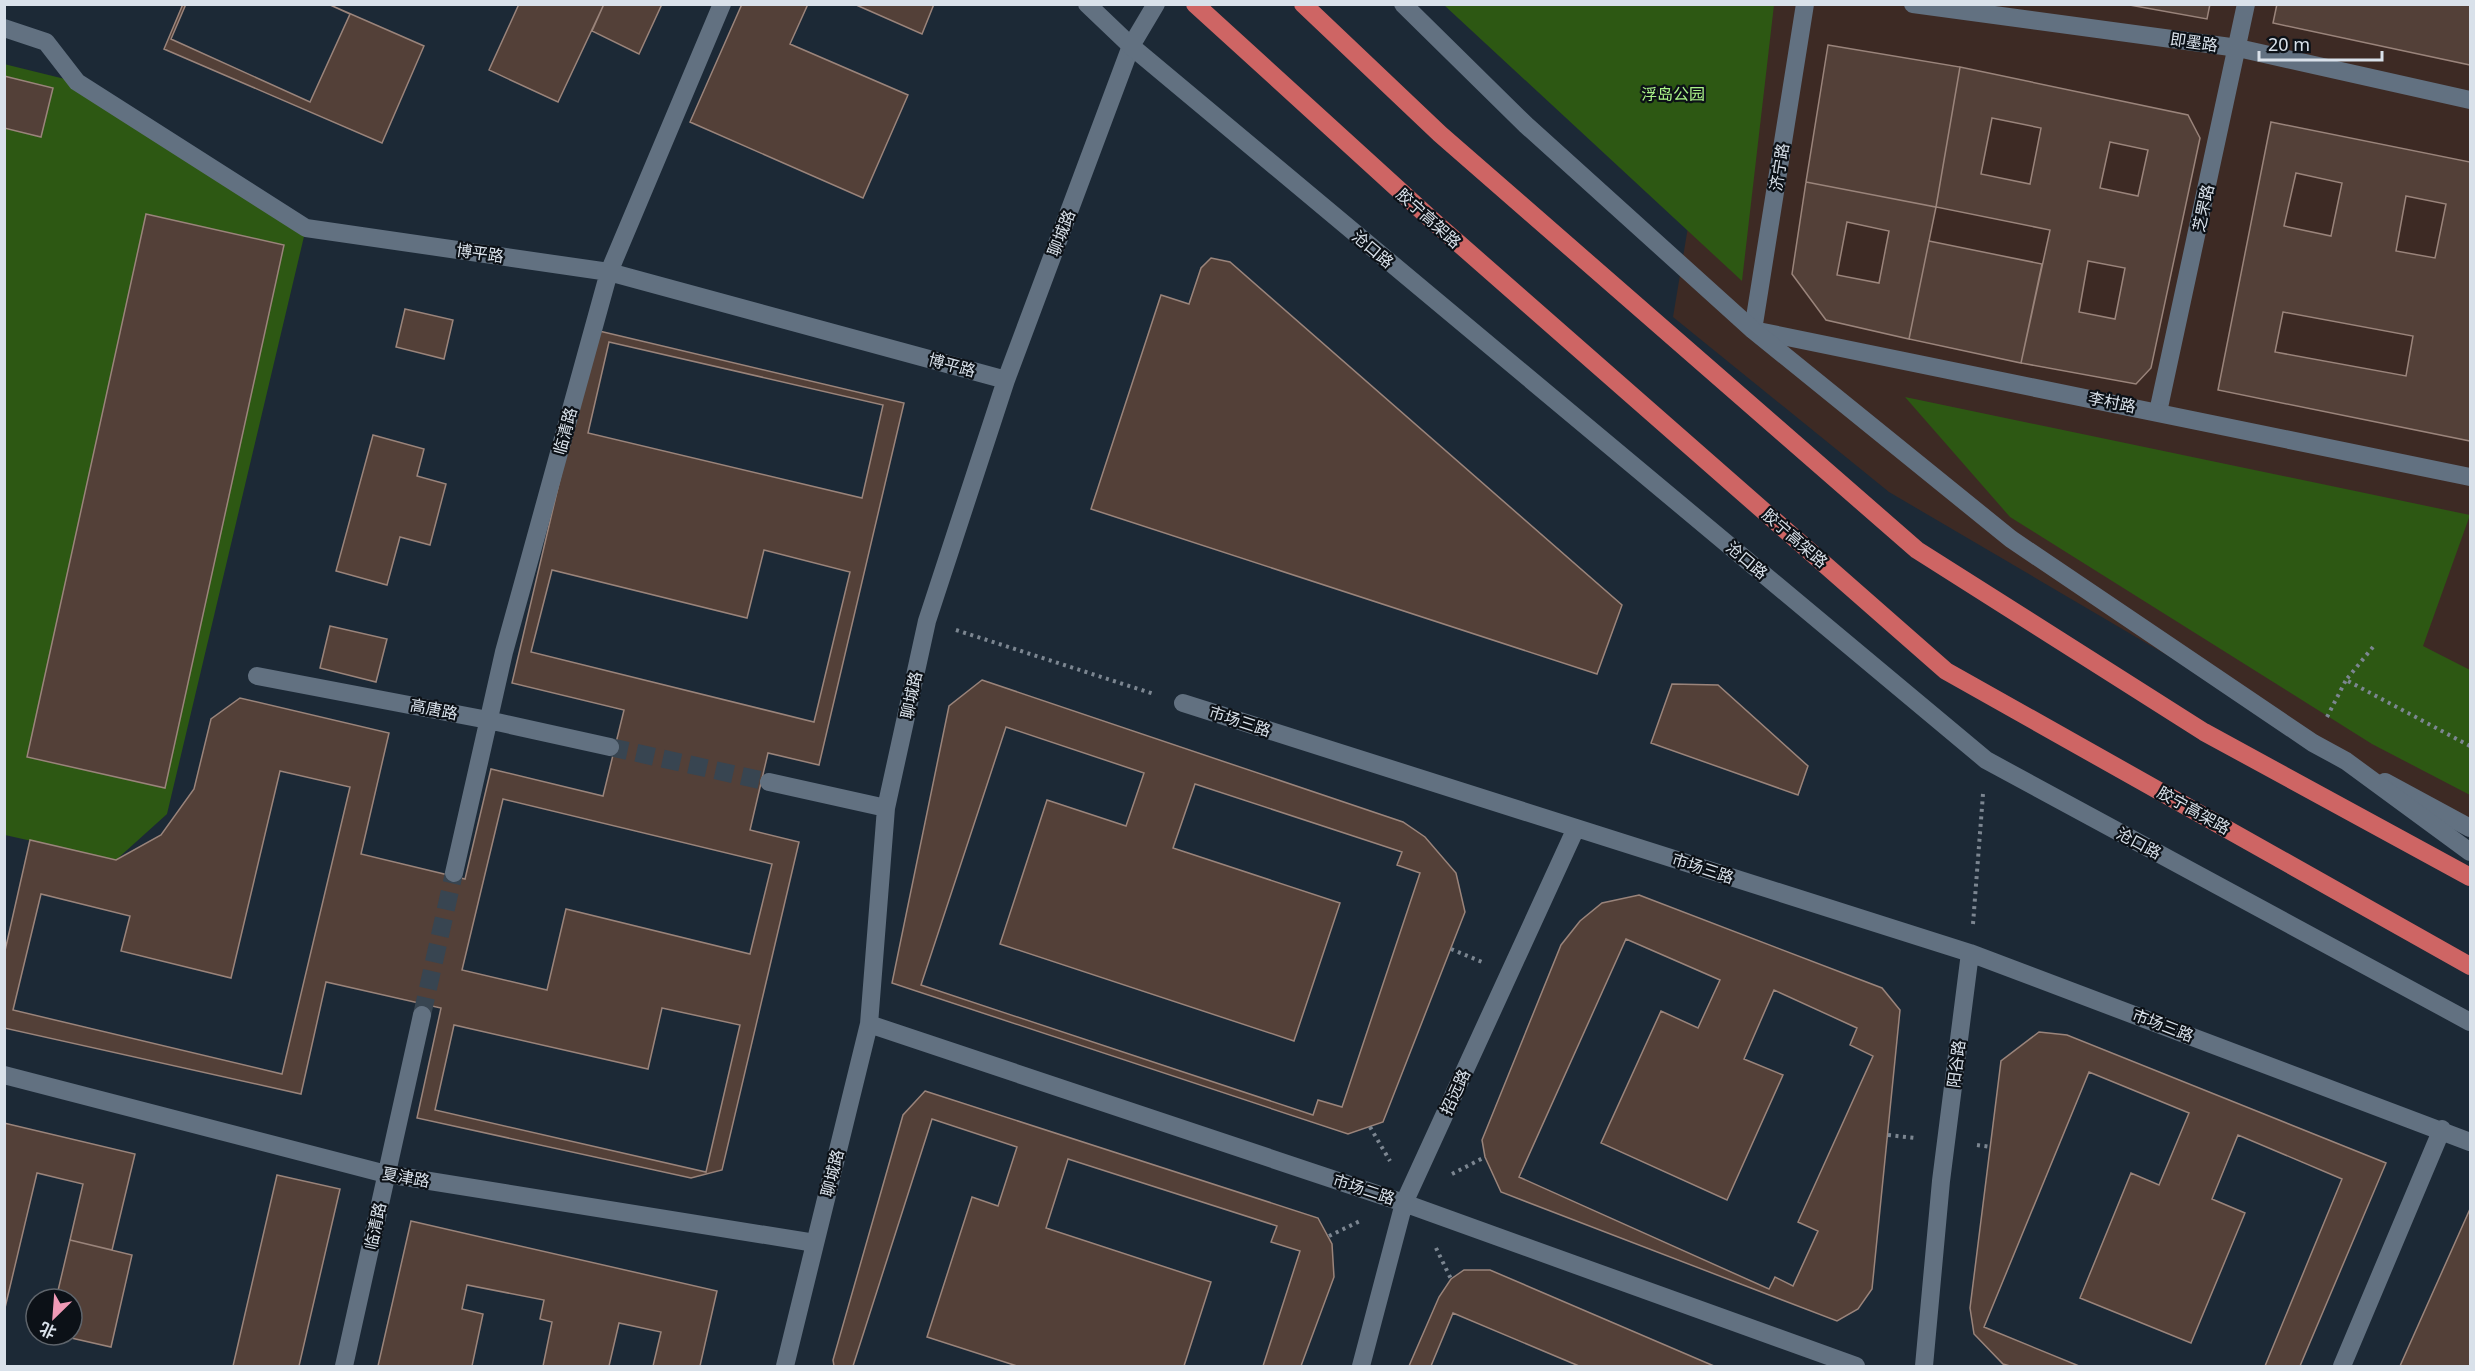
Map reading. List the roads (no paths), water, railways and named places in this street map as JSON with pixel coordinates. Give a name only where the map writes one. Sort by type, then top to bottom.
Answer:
[{"type":"highway","name":"胶宁高架路","points":[[1195,4],[1432,220],[1946,670],[2470,966]]},
{"type":"highway","points":[[1303,4],[1440,134],[1917,550],[2204,732],[2470,876]]},
{"type":"street","name":"临清路","points":[[454,873],[504,652],[609,272],[722,4]]},
{"type":"street","name":"沧口路","points":[[1087,4],[1131,46],[1986,760],[2470,1022]]},
{"type":"street","name":"聊城路","points":[[785,1366],[868,1024],[886,808],[927,621],[1006,380],[1145,4]]},
{"type":"street","name":"聊城路","points":[[1131,46],[1156,4]]},
{"type":"street","points":[[1402,4],[1526,125],[1753,330],[2011,539],[2313,743],[2470,828]]},
{"type":"street","name":"济宁路","points":[[1753,330],[1805,4]]},
{"type":"street","name":"即墨路","points":[[1913,4],[2238,48],[2470,100]]},
{"type":"street","name":"芝罘路","points":[[2158,412],[2246,4]]},
{"type":"street","name":"博平路","points":[[4,28],[46,42],[77,82],[306,228],[609,272],[1006,380]]},
{"type":"street","name":"李村路","points":[[1753,330],[2470,477]]},
{"type":"street","name":"高唐路","points":[[257,676],[488,720],[610,747]]},
{"type":"street","name":"市场三路","points":[[1183,703],[1970,953],[2470,1142]]},
{"type":"street","points":[[2346,761],[2470,852]]},
{"type":"street","points":[[769,782],[886,808]]},
{"type":"street","name":"招远路","points":[[1361,1366],[1404,1203],[1576,828]]},
{"type":"street","name":"阳谷路","points":[[1924,1366],[1941,1181],[1970,953]]},
{"type":"street","name":"临清路","points":[[344,1366],[422,1015]]},
{"type":"street","name":"市场二路","points":[[868,1024],[1404,1203],[1856,1366]]},
{"type":"street","name":"夏津路","points":[[4,1075],[386,1174],[815,1243]]},
{"type":"street","points":[[2342,1366],[2442,1130]]},
{"type":"tunnel","points":[[610,747],[769,782]]},
{"type":"tunnel","points":[[422,1015],[454,873]]},
{"type":"park label","name":"浮岛公园","points":[[1673,94]]}]
